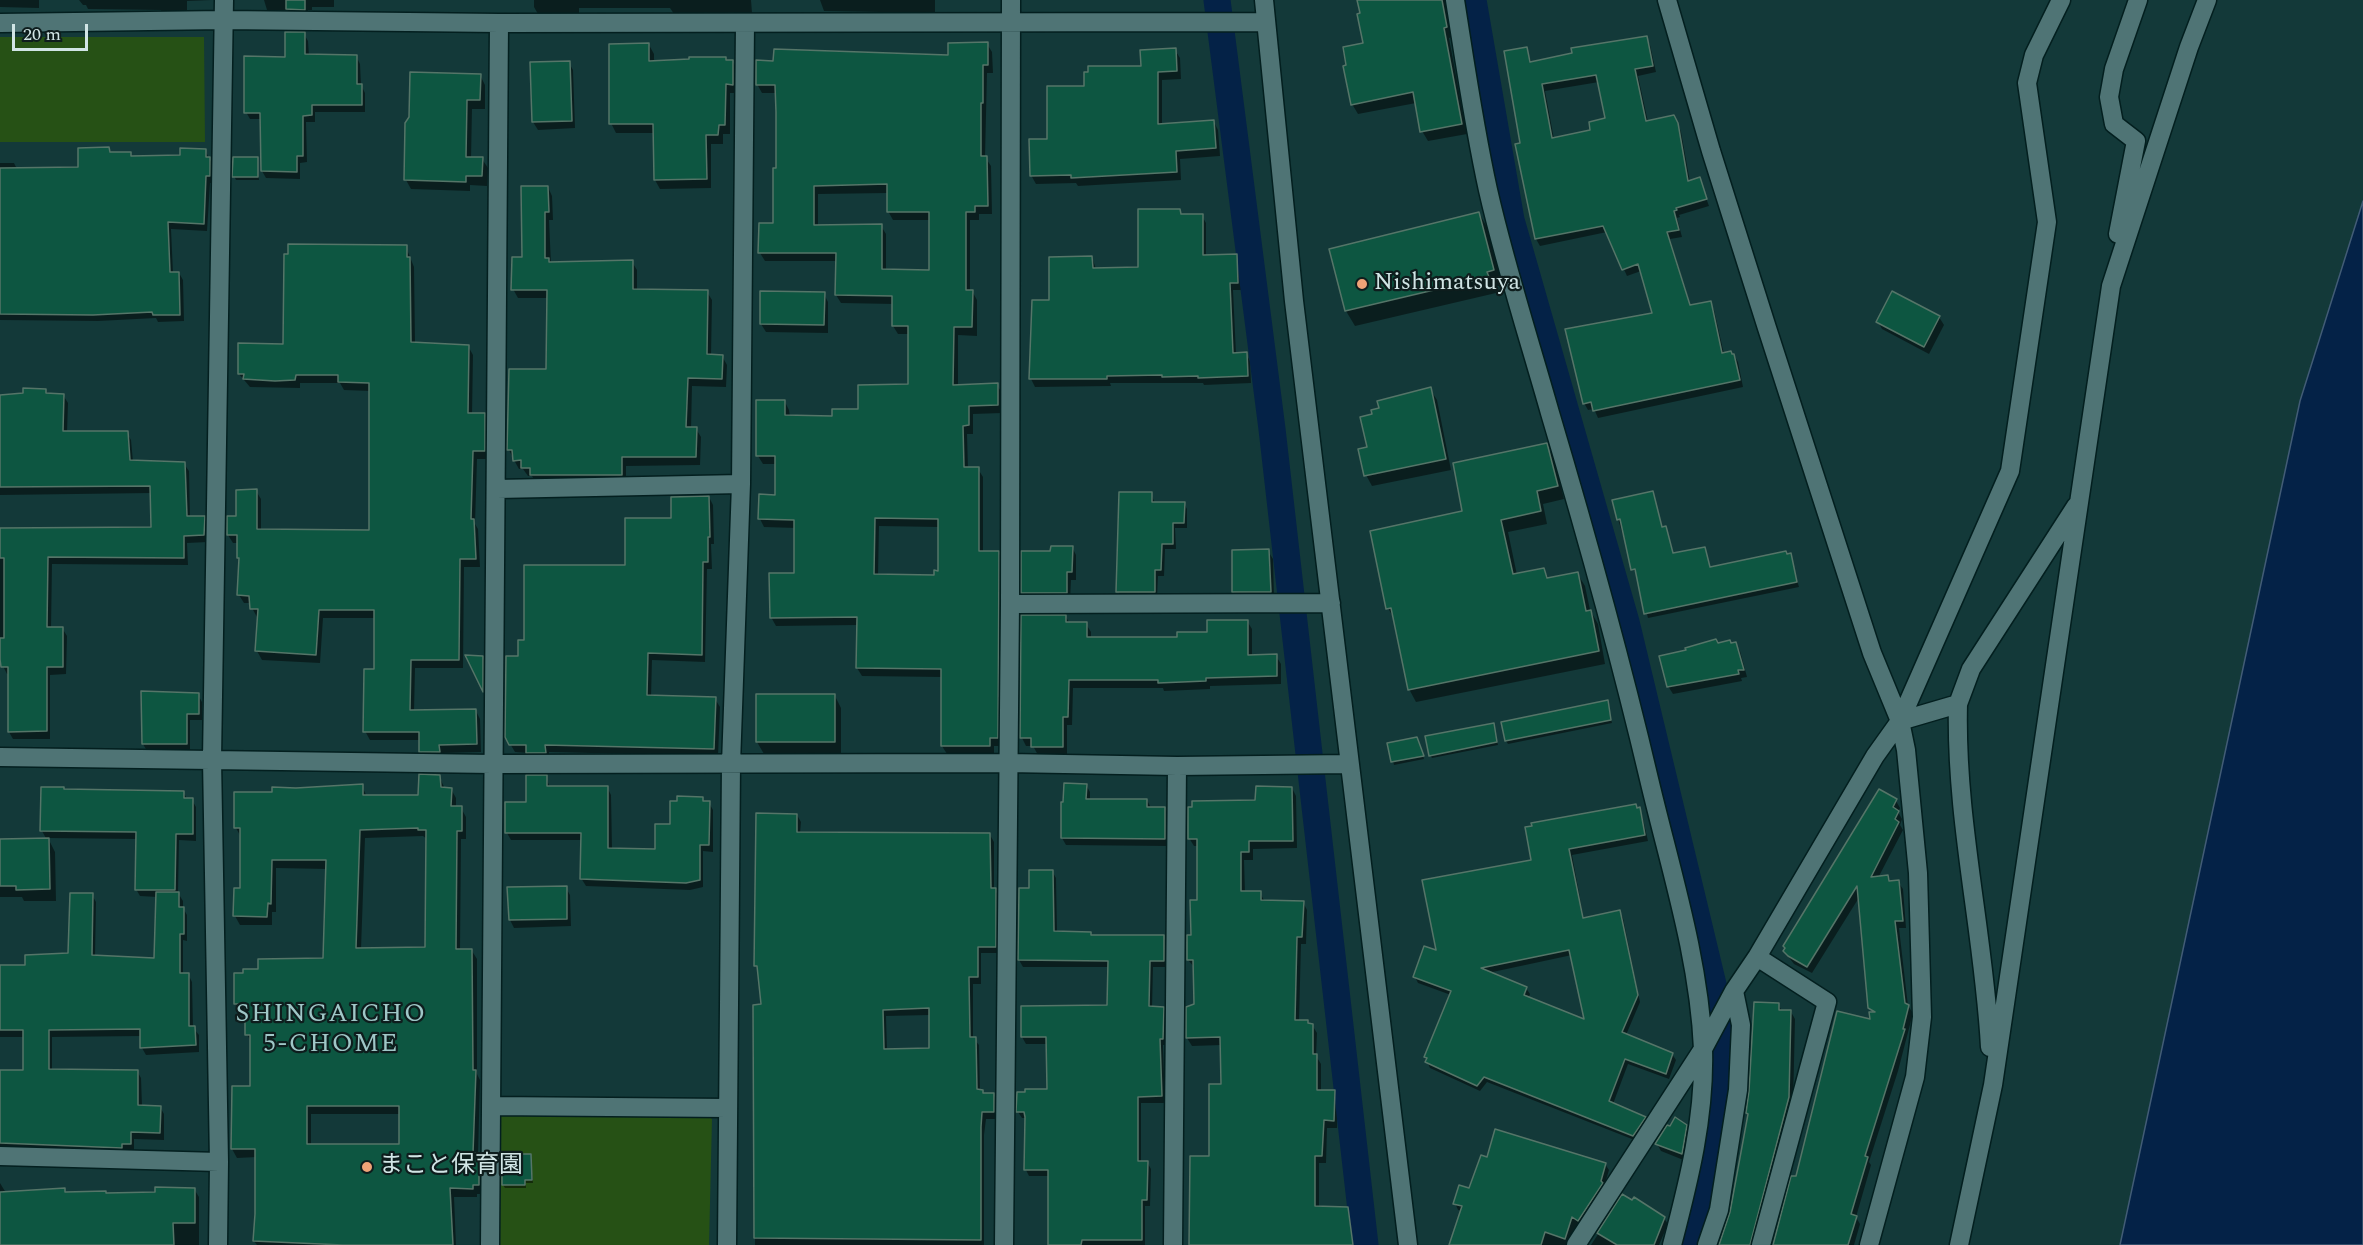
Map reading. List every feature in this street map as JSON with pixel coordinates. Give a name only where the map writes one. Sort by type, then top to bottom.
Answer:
[{"type":"street","points":[[218,1245],[219,1162],[212,759],[224,0]]},
{"type":"street","points":[[1004,1245],[1010,604],[1011,0]]},
{"type":"street","points":[[1264,0],[1294,301],[1408,1245]]},
{"type":"street","points":[[1455,0],[1466,73],[1489,191],[1613,631],[1688,933],[1706,1044],[1700,1119],[1693,1167],[1672,1245]]},
{"type":"street","points":[[1667,0],[1711,151],[1872,653],[1900,721],[1909,774],[1918,873],[1922,1017],[1915,1077],[1869,1245]]},
{"type":"street","points":[[1576,1245],[1706,1044],[1730,998],[1757,957],[1875,756],[1900,721],[2010,471],[2047,222],[2027,83],[2034,55],[2061,0]]},
{"type":"street","points":[[1959,1245],[1992,1085],[2116,244],[2136,141],[2114,124],[2109,97],[2114,69],[2138,0]]},
{"type":"street","points":[[2110,286],[2189,47],[2207,0]]},
{"type":"street","points":[[0,23],[224,20],[499,23],[1265,22]]},
{"type":"street","points":[[490,1245],[499,23]]},
{"type":"street","points":[[727,1245],[731,764],[741,484],[745,23]]},
{"type":"street","points":[[496,489],[741,484]]},
{"type":"street","points":[[1992,1085],[1988,1000],[1962,796],[1958,704],[1971,669],[2080,499]]},
{"type":"street","points":[[1010,604],[1332,603]]},
{"type":"street","points":[[1900,721],[1958,704]]},
{"type":"street","points":[[0,757],[492,764],[1008,763],[1177,766],[1349,764]]},
{"type":"street","points":[[1173,1245],[1177,766]]},
{"type":"street","points":[[1757,957],[1827,1002],[1761,1245]]},
{"type":"street","points":[[1707,1245],[1719,1210],[1738,1090],[1741,1025],[1730,998]]},
{"type":"street","points":[[492,1106],[727,1108]]},
{"type":"street","points":[[0,1156],[219,1162]]},
{"type":"green space","points":[[0,37],[204,37],[205,142],[0,142]]},
{"type":"green space","points":[[703,1110],[712,1119],[709,1245],[486,1245],[494,1112]]},
{"type":"water","points":[[2363,201],[2363,1245],[2120,1245],[2300,401]]},
{"type":"building","points":[[286,0],[305,0],[305,10],[286,9]]},
{"type":"building","points":[[1357,0],[1442,0],[1447,27],[1444,28],[1462,124],[1420,132],[1413,92],[1351,105],[1343,66],[1346,65],[1343,47],[1363,43],[1357,14],[1360,13]]},
{"type":"building","points":[[285,32],[305,32],[305,54],[357,55],[357,84],[362,84],[362,105],[312,105],[312,115],[303,116],[303,156],[297,156],[297,172],[261,171],[260,113],[244,113],[244,56],[285,57]]},
{"type":"building","points":[[1647,36],[1653,66],[1635,69],[1646,121],[1674,115],[1678,123],[1688,181],[1700,177],[1707,199],[1676,208],[1677,210],[1674,211],[1679,230],[1667,232],[1690,305],[1711,301],[1722,353],[1731,351],[1734,354],[1740,380],[1593,411],[1591,402],[1583,404],[1565,329],[1652,313],[1638,264],[1622,270],[1603,226],[1535,239],[1515,144],[1520,143],[1504,51],[1527,47],[1530,62],[1572,53],[1571,48]],"holes":[[[1596,75],[1605,118],[1589,122],[1590,130],[1552,138],[1542,84]]]},
{"type":"building","points":[[988,42],[988,65],[983,65],[981,156],[987,156],[988,206],[975,206],[975,212],[966,212],[966,290],[973,290],[972,327],[954,327],[953,385],[998,383],[998,405],[969,406],[969,425],[963,426],[964,467],[979,467],[979,551],[999,551],[998,738],[990,738],[990,746],[941,746],[941,669],[856,668],[857,617],[770,618],[769,573],[794,573],[794,520],[758,519],[759,494],[775,495],[775,456],[756,456],[756,400],[785,400],[785,415],[832,416],[832,409],[858,409],[858,385],[908,384],[908,326],[892,326],[892,296],[835,295],[836,253],[758,253],[759,223],[773,223],[776,112],[775,85],[756,85],[756,60],[773,61],[774,49],[948,55],[948,43]],"holes":[[[887,184],[887,212],[929,212],[929,270],[882,269],[882,224],[814,225],[814,186]],[[875,518],[938,519],[938,571],[934,570],[934,575],[874,574]]]},
{"type":"building","points":[[649,43],[649,61],[689,59],[689,57],[726,57],[726,60],[733,60],[733,85],[726,84],[725,125],[719,125],[718,135],[706,135],[707,179],[654,180],[653,124],[609,124],[609,44]]},
{"type":"building","points":[[1176,48],[1177,71],[1158,72],[1158,124],[1214,120],[1216,148],[1176,151],[1177,172],[1071,178],[1071,175],[1030,176],[1029,139],[1047,139],[1047,86],[1084,86],[1084,72],[1088,72],[1088,66],[1141,66],[1140,50]]},
{"type":"building","points":[[570,61],[572,121],[532,122],[530,62]]},
{"type":"building","points":[[410,72],[481,74],[480,100],[467,100],[466,157],[483,157],[482,176],[466,176],[466,182],[404,180],[405,123],[409,117]]},
{"type":"building","points":[[109,147],[110,152],[131,152],[131,156],[180,155],[180,148],[206,149],[206,157],[210,157],[210,176],[206,176],[204,224],[168,222],[170,272],[179,272],[180,315],[153,315],[152,312],[93,315],[0,314],[0,168],[78,167],[78,148]]},
{"type":"building","points":[[233,157],[258,157],[258,177],[232,177]]},
{"type":"building","points":[[521,186],[548,186],[549,212],[545,212],[545,258],[549,258],[549,262],[633,260],[633,289],[708,290],[707,354],[723,355],[722,379],[688,378],[686,427],[697,427],[696,457],[622,457],[622,475],[530,475],[530,468],[521,468],[521,460],[513,461],[512,450],[507,450],[509,369],[546,369],[547,290],[511,290],[512,257],[522,257]]},
{"type":"building","points":[[1138,209],[1180,209],[1181,214],[1203,214],[1203,255],[1237,254],[1238,283],[1230,283],[1233,353],[1247,352],[1248,376],[1198,378],[1198,376],[1162,377],[1162,375],[1107,376],[1107,379],[1029,379],[1032,300],[1049,300],[1049,257],[1092,256],[1093,268],[1138,267]]},
{"type":"building","points":[[1479,212],[1494,270],[1487,272],[1489,277],[1345,311],[1329,249]]},
{"type":"building","points":[[288,244],[407,245],[407,257],[410,257],[411,342],[469,345],[468,413],[485,413],[485,451],[473,451],[471,519],[474,519],[476,559],[460,559],[459,660],[411,660],[410,710],[476,709],[477,744],[439,745],[440,752],[419,752],[419,732],[363,732],[364,669],[374,669],[374,610],[319,610],[316,655],[255,651],[258,609],[250,609],[249,596],[237,595],[239,558],[237,558],[237,535],[227,535],[227,516],[236,516],[236,490],[257,489],[257,529],[369,530],[369,383],[338,382],[338,375],[296,375],[295,380],[275,381],[243,379],[244,374],[238,374],[238,343],[283,344],[284,254],[288,254]]},
{"type":"building","points":[[760,291],[825,292],[824,325],[760,324]]},
{"type":"building","points":[[1892,291],[1940,316],[1924,347],[1876,322]]},
{"type":"building","points":[[1431,387],[1446,459],[1364,476],[1358,449],[1367,447],[1360,417],[1372,414],[1371,410],[1379,408],[1377,401]]},
{"type":"building","points":[[23,388],[46,389],[46,393],[64,394],[63,431],[128,431],[130,460],[185,462],[187,516],[205,516],[204,535],[184,536],[184,558],[48,557],[47,627],[63,627],[63,667],[47,667],[47,731],[8,732],[8,667],[1,667],[0,659],[0,638],[4,638],[4,558],[0,558],[0,528],[151,527],[150,486],[0,487],[0,395],[23,393]]},
{"type":"building","points":[[1547,443],[1558,486],[1537,491],[1541,511],[1501,520],[1513,574],[1544,568],[1547,578],[1578,572],[1586,611],[1591,610],[1599,651],[1408,690],[1391,608],[1386,609],[1370,531],[1462,511],[1453,463]]},
{"type":"building","points":[[1653,491],[1662,527],[1666,526],[1673,553],[1705,547],[1710,567],[1786,551],[1787,554],[1791,553],[1797,582],[1644,614],[1635,569],[1631,570],[1620,519],[1617,520],[1612,500]]},
{"type":"building","points":[[1119,492],[1152,492],[1152,502],[1185,502],[1184,523],[1173,523],[1173,544],[1162,544],[1161,570],[1155,570],[1155,592],[1116,592]]},
{"type":"building","points":[[709,496],[708,562],[703,562],[702,655],[648,653],[647,695],[716,697],[714,749],[545,745],[546,753],[526,753],[526,745],[509,745],[505,737],[506,656],[518,656],[518,640],[524,640],[524,565],[625,565],[625,518],[671,518],[671,497]]},
{"type":"building","points":[[1051,546],[1073,546],[1072,572],[1067,572],[1067,593],[1021,593],[1021,551],[1050,551]]},
{"type":"building","points":[[1269,549],[1271,592],[1232,592],[1232,550]]},
{"type":"building","points":[[1021,615],[1066,615],[1066,622],[1087,622],[1087,637],[1177,637],[1177,632],[1207,632],[1207,620],[1248,620],[1248,655],[1277,654],[1277,676],[1206,678],[1206,681],[1158,683],[1158,680],[1069,680],[1068,717],[1063,717],[1063,747],[1031,747],[1031,738],[1020,738]]},
{"type":"building","points":[[1716,639],[1718,643],[1730,640],[1731,643],[1736,642],[1744,670],[1738,670],[1739,674],[1667,687],[1659,656],[1686,650],[1685,648]]},
{"type":"building","points":[[465,655],[483,656],[483,692]]},
{"type":"building","points":[[141,691],[199,693],[199,714],[187,714],[187,744],[142,744]]},
{"type":"building","points":[[756,694],[835,694],[835,742],[756,742]]},
{"type":"building","points":[[1608,700],[1611,720],[1505,741],[1501,722]]},
{"type":"building","points":[[1494,723],[1497,742],[1429,756],[1425,736]]},
{"type":"building","points":[[1417,737],[1424,756],[1391,762],[1387,743]]},
{"type":"building","points":[[419,774],[440,775],[441,787],[452,788],[451,806],[462,806],[462,831],[457,831],[456,949],[472,949],[473,1070],[476,1070],[473,1153],[479,1153],[479,1185],[473,1185],[473,1189],[450,1188],[453,1245],[343,1245],[253,1241],[255,1149],[231,1149],[232,1086],[250,1086],[250,1035],[245,1035],[245,1004],[234,1004],[234,973],[243,973],[243,969],[258,969],[258,959],[323,958],[326,860],[272,860],[271,904],[268,903],[267,917],[233,916],[234,888],[240,888],[240,828],[234,828],[234,792],[272,792],[272,787],[363,784],[363,795],[418,795]],"holes":[[[418,828],[418,830],[426,830],[425,947],[356,948],[360,830]],[[307,1106],[399,1106],[399,1144],[307,1144]]]},
{"type":"building","points":[[526,775],[547,775],[547,786],[608,786],[608,848],[655,849],[655,824],[670,824],[670,801],[677,801],[677,796],[703,797],[703,801],[710,801],[709,845],[700,845],[700,880],[686,883],[580,879],[581,833],[505,833],[505,802],[526,802]]},
{"type":"building","points":[[1064,783],[1087,784],[1086,799],[1147,799],[1147,807],[1165,807],[1165,839],[1061,838],[1061,802],[1063,802]]},
{"type":"building","points":[[1256,786],[1292,787],[1293,841],[1249,841],[1249,852],[1241,852],[1241,891],[1261,891],[1261,900],[1304,901],[1302,937],[1297,937],[1295,1020],[1308,1020],[1308,1023],[1313,1024],[1313,1054],[1317,1054],[1317,1090],[1335,1090],[1334,1121],[1324,1120],[1322,1156],[1315,1156],[1315,1206],[1348,1207],[1353,1245],[1189,1245],[1190,1156],[1209,1156],[1209,1084],[1221,1084],[1220,1037],[1186,1038],[1186,1007],[1194,1004],[1193,960],[1187,960],[1187,935],[1191,935],[1190,900],[1197,900],[1197,839],[1188,839],[1188,807],[1192,807],[1192,801],[1255,800]]},
{"type":"building","points":[[41,787],[184,791],[184,798],[193,798],[193,834],[176,834],[175,890],[135,890],[136,832],[40,831]]},
{"type":"building","points":[[1879,789],[1897,799],[1893,807],[1899,811],[1895,819],[1899,822],[1871,877],[1888,875],[1889,881],[1899,880],[1903,921],[1895,921],[1905,1003],[1909,1005],[1903,1029],[1905,1029],[1865,1156],[1868,1157],[1851,1214],[1857,1216],[1848,1245],[1773,1245],[1791,1176],[1796,1176],[1837,1011],[1870,1019],[1869,1012],[1875,1012],[1868,1008],[1857,886],[1807,967],[1788,956],[1783,951],[1785,948],[1783,946]]},
{"type":"building","points":[[1636,804],[1637,808],[1640,807],[1645,835],[1569,849],[1583,918],[1620,910],[1638,995],[1622,1032],[1673,1053],[1666,1074],[1625,1059],[1609,1101],[1646,1117],[1633,1136],[1484,1077],[1477,1086],[1425,1062],[1427,1058],[1424,1057],[1451,991],[1413,977],[1424,946],[1436,950],[1422,880],[1531,860],[1525,827],[1532,826],[1531,823]],"holes":[[[1569,950],[1584,1019],[1524,995],[1527,987],[1481,968]]]},
{"type":"building","points":[[756,813],[797,814],[797,832],[990,833],[991,888],[996,888],[996,947],[978,947],[978,977],[969,977],[970,1037],[976,1037],[977,1089],[983,1090],[983,1093],[994,1093],[994,1112],[982,1112],[981,1240],[754,1238],[753,1005],[761,1004],[757,966],[754,966]],"holes":[[[929,1008],[929,1048],[884,1049],[883,1010]]]},
{"type":"building","points":[[49,838],[50,889],[16,890],[16,886],[0,886],[0,839]]},
{"type":"building","points":[[1029,870],[1053,870],[1054,931],[1091,932],[1091,935],[1164,935],[1164,961],[1150,961],[1149,1006],[1164,1007],[1163,1039],[1160,1039],[1162,1096],[1138,1097],[1138,1161],[1148,1161],[1147,1200],[1142,1200],[1142,1240],[1082,1240],[1081,1245],[1048,1245],[1048,1170],[1024,1170],[1025,1117],[1024,1112],[1016,1112],[1017,1092],[1025,1092],[1025,1089],[1047,1089],[1046,1037],[1021,1037],[1021,1006],[1107,1005],[1108,961],[1018,960],[1019,888],[1029,888]]},
{"type":"building","points":[[567,886],[567,919],[509,920],[507,887]]},
{"type":"building","points":[[156,892],[179,892],[179,907],[184,907],[184,934],[180,934],[180,973],[189,973],[189,1026],[195,1026],[196,1045],[140,1048],[140,1029],[49,1030],[49,1069],[138,1070],[138,1105],[161,1106],[160,1133],[131,1132],[131,1144],[122,1144],[122,1148],[0,1143],[0,1070],[23,1070],[23,1030],[0,1030],[0,965],[25,965],[25,955],[68,953],[70,893],[93,893],[92,955],[154,958]]},
{"type":"building","points":[[1754,1002],[1779,1003],[1779,1010],[1791,1010],[1789,1097],[1750,1245],[1719,1245],[1730,1212],[1748,1114],[1746,1113]]},
{"type":"building","points":[[1675,1117],[1687,1125],[1682,1154],[1655,1144]]},
{"type":"building","points":[[1495,1129],[1606,1163],[1601,1181],[1603,1183],[1578,1221],[1572,1217],[1565,1239],[1545,1232],[1541,1245],[1449,1245],[1462,1206],[1453,1204],[1459,1185],[1469,1188],[1481,1155],[1487,1157]]},
{"type":"building","points":[[502,1154],[531,1154],[532,1180],[525,1180],[525,1185],[502,1185]]},
{"type":"building","points":[[155,1187],[195,1188],[195,1223],[173,1223],[174,1245],[0,1245],[0,1192],[65,1188],[65,1192],[155,1192]]},
{"type":"building","points":[[1622,1194],[1632,1200],[1634,1197],[1665,1217],[1654,1245],[1617,1245],[1597,1233]]},
{"type":"waterway","points":[[1217,0],[1272,429],[1365,1245]]},
{"type":"waterway","points":[[1473,0],[1511,220],[1626,622],[1721,1018],[1723,1092],[1704,1211],[1692,1245]]},
{"type":"place","name":"Nishimatsuya","points":[[1362,284]]},
{"type":"place","name":"まこと保育園","points":[[367,1167]]},
{"type":"district","name":"SHINGAICHO 5-CHOME","points":[[331,1031]]}]
